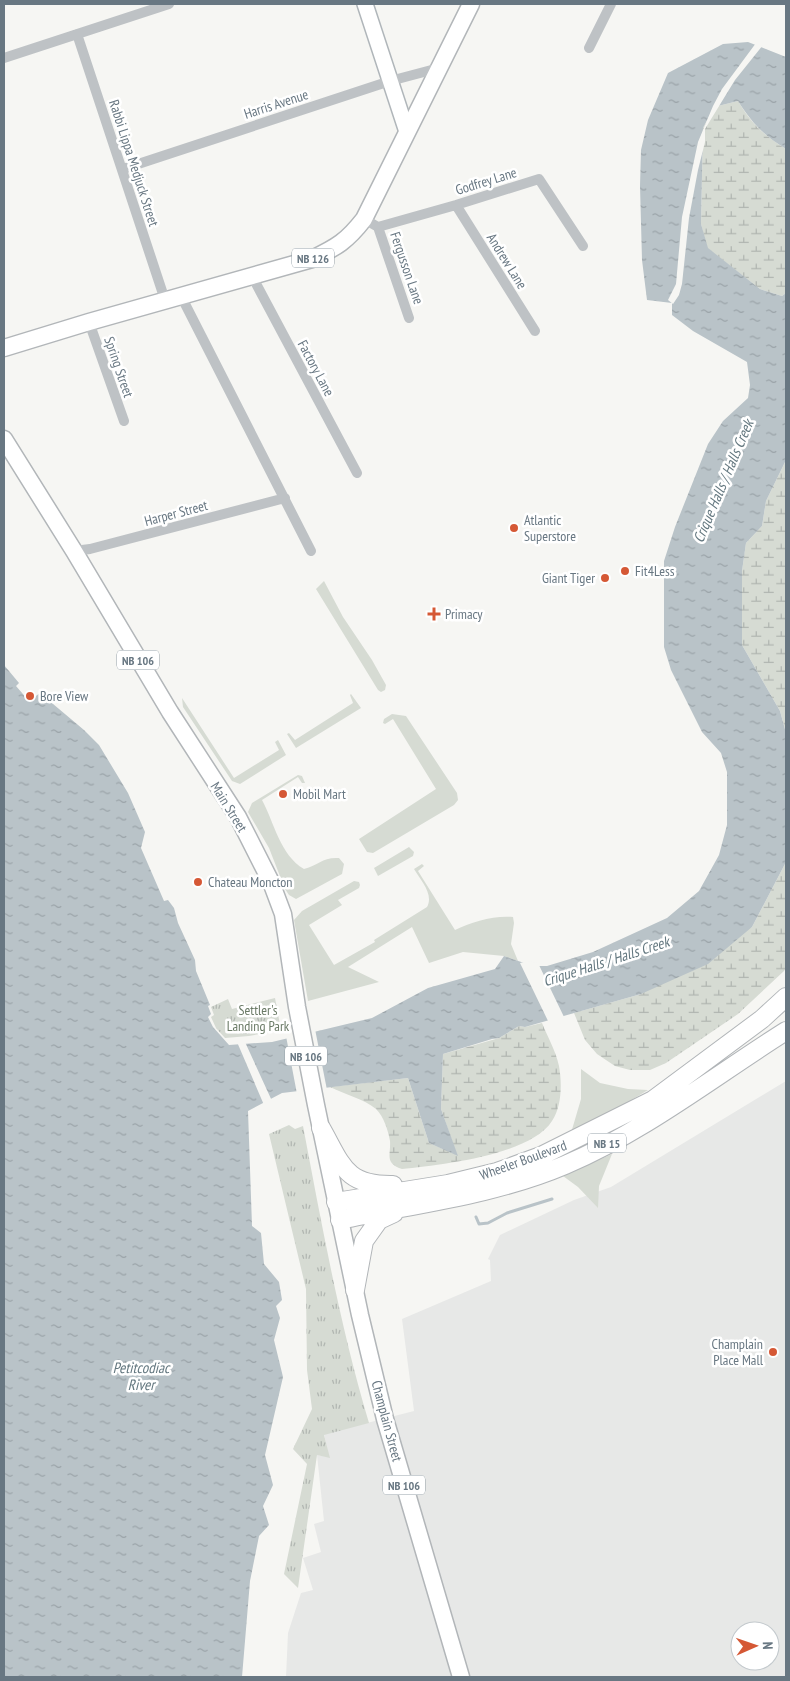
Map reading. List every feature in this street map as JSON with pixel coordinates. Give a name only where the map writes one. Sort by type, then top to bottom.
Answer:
[{"type":"highway","name":"Wheeler Boulevard","points":[[336,1202],[448,1184],[497,1172],[541,1156],[652,1100],[762,1019],[786,997]]},
{"type":"highway","name":"Wheeler Boulevard","points":[[340,1220],[498,1188],[565,1165],[640,1126],[786,1031]]},
{"type":"highway","points":[[320,1128],[344,1170],[361,1181],[376,1185],[448,1184]]},
{"type":"highway","points":[[355,1290],[364,1241],[379,1220],[406,1206]]},
{"type":"main road","points":[[365,4],[407,132]]},
{"type":"main road","name":"NB 126","points":[[11,346],[312,259],[337,247],[351,235],[371,223],[407,132],[471,4]]},
{"type":"main road","points":[[4,354],[11,346]]},
{"type":"main road","name":"Main Street","points":[[4,439],[74,551],[170,712],[238,816],[271,882],[282,914],[297,1007],[340,1220]]},
{"type":"main road","name":"Champlain Street","points":[[340,1220],[385,1419],[461,1677]]},
{"type":"street","points":[[4,58],[169,4]]},
{"type":"street","points":[[589,48],[611,4]]},
{"type":"street","name":"Rabbi Lippa Medjuck Street","points":[[76,34],[123,169],[173,298],[285,498],[312,551]]},
{"type":"street","name":"Harris Avenue","points":[[123,169],[390,81],[438,68]]},
{"type":"street","name":"Godfrey Lane","points":[[371,223],[456,205],[539,179],[583,246]]},
{"type":"street","name":"Andrew Lane","points":[[456,205],[535,331]]},
{"type":"street","name":"Fergusson Lane","points":[[371,223],[409,318]]},
{"type":"street","name":"Factory Lane","points":[[252,276],[357,473]]},
{"type":"street","name":"Spring Street","points":[[89,322],[124,421]]},
{"type":"street","name":"Harper Street","points":[[74,551],[90,549],[285,498]]},
{"type":"shaded area","points":[[786,1081],[786,1677],[286,1677],[288,1633],[301,1593],[313,1590],[303,1558],[321,1552],[314,1524],[324,1521],[317,1455],[329,1457],[324,1434],[414,1411],[402,1319],[491,1281],[490,1260],[488,1259],[500,1235],[574,1200],[611,1187]]},
{"type":"green space","points":[[738,101],[758,128],[786,149],[786,293],[782,296],[760,289],[707,248],[701,224],[703,128],[714,107]]},
{"type":"green space","points":[[786,460],[786,733],[780,711],[742,645],[742,571],[746,543],[762,526],[766,501]]},
{"type":"green space","points":[[324,581],[343,617],[372,660],[386,685],[385,690],[381,692],[378,690],[316,589]]},
{"type":"green space","points":[[351,694],[361,708],[296,748],[287,734],[289,733],[295,740],[353,703]]},
{"type":"green space","points":[[182,698],[234,778],[279,750],[275,742],[278,740],[286,755],[240,784],[232,781],[183,707]]},
{"type":"green space","points":[[392,714],[406,716],[457,793],[458,800],[454,805],[373,853],[367,852],[359,839],[436,789],[393,719],[385,724],[383,723],[384,719]]},
{"type":"green space","points":[[298,775],[302,776],[305,783],[302,783],[298,777],[262,800],[278,838],[289,855],[304,869],[333,858],[339,858],[344,864],[342,874],[296,899],[289,895],[285,889],[269,848],[248,812],[252,803]]},
{"type":"green space","points":[[409,847],[414,852],[413,856],[378,876],[374,868]]},
{"type":"green space","points":[[786,862],[786,968],[784,971],[738,1014],[666,1063],[650,1070],[630,1070],[615,1066],[597,1054],[585,1040],[574,1013],[641,994],[752,927]]},
{"type":"green space","points":[[422,864],[424,866],[418,871],[455,930],[483,920],[513,917],[511,944],[518,961],[504,956],[463,952],[429,963],[412,927],[348,967],[379,982],[308,1001],[294,920],[302,911],[354,881],[359,882],[359,888],[338,900],[342,905],[309,925],[334,965],[375,942],[374,940],[427,907],[429,902],[428,892],[414,869]]},
{"type":"green space","name":"Settler's Landing Park","points":[[275,998],[281,1030],[225,1038],[216,1028],[211,1017],[214,1015],[211,1007],[228,999],[232,1009]]},
{"type":"green space","points":[[542,1023],[558,1060],[561,1087],[558,1108],[552,1121],[541,1133],[505,1150],[439,1165],[402,1169],[396,1167],[390,1158],[388,1132],[379,1112],[360,1099],[330,1087],[408,1078],[429,1143],[457,1155],[441,1109],[443,1054],[499,1038],[519,1026],[525,1027]]},
{"type":"green space","points":[[581,1069],[600,1083],[628,1089],[648,1090],[571,1133],[581,1099]]},
{"type":"green space","points":[[289,1125],[295,1129],[303,1126],[340,1313],[369,1423],[324,1435],[330,1458],[317,1455],[298,1588],[284,1574],[307,1464],[293,1449],[312,1409],[307,1370],[306,1289],[269,1134]]},
{"type":"green space","points":[[612,1154],[599,1186],[598,1208],[578,1187],[563,1176]]},
{"type":"water","name":"Petitcodiac River","points":[[748,42],[786,57],[786,149],[759,128],[738,101],[714,107],[703,128],[701,224],[708,248],[760,289],[782,296],[786,293],[786,460],[766,501],[762,526],[746,543],[742,571],[742,645],[780,711],[786,733],[786,862],[752,927],[708,964],[641,994],[525,1027],[519,1026],[499,1038],[443,1054],[441,1109],[458,1156],[429,1143],[408,1078],[282,1093],[248,1111],[252,1226],[261,1233],[264,1264],[279,1282],[282,1300],[276,1306],[280,1318],[274,1340],[283,1377],[265,1455],[273,1485],[263,1506],[269,1525],[259,1536],[250,1581],[242,1677],[4,1677],[4,665],[19,683],[16,686],[29,701],[40,693],[99,745],[128,793],[145,832],[141,848],[164,901],[168,900],[174,908],[178,923],[195,960],[196,971],[210,1005],[208,1006],[211,1014],[208,1017],[213,1027],[229,1045],[272,1042],[372,1018],[428,988],[495,969],[504,956],[533,966],[547,966],[593,952],[667,918],[699,891],[719,855],[727,825],[727,772],[721,753],[702,732],[671,670],[664,647],[664,561],[675,527],[708,444],[723,421],[748,398],[750,385],[747,362],[693,331],[672,315],[672,303],[647,300],[642,260],[641,150],[648,120],[668,73],[723,44]]},
{"type":"pier","points":[[756,43],[763,45],[735,80],[705,129],[705,142],[689,218],[682,284],[679,295],[673,304],[668,300],[676,284],[682,217],[698,142],[722,89]]},
{"type":"pier","points":[[528,961],[538,963],[565,1019],[549,1023],[520,963]]},
{"type":"pier","points":[[315,1029],[327,1090],[297,1094],[286,1036]]},
{"type":"pier","points":[[237,1042],[245,1042],[272,1101],[264,1105]]},
{"type":"waterway","points":[[476,1217],[479,1224],[488,1223],[507,1213],[552,1199]]},
{"type":"place","name":"Atlantic Superstore","points":[[514,528]]},
{"type":"place","name":"Fit4Less","points":[[625,571]]},
{"type":"place","name":"Giant Tiger","points":[[605,578]]},
{"type":"place","name":"Primacy","points":[[434,614]]},
{"type":"place","name":"Bore View","points":[[30,696]]},
{"type":"place","name":"Mobil Mart","points":[[283,794]]},
{"type":"place","name":"Chateau Moncton","points":[[198,882]]},
{"type":"place","name":"Champlain Place Mall","points":[[773,1352]]},
{"type":"water label","name":"Crique Halls / Halls Creek","points":[[723,481]]},
{"type":"water label","name":"Crique Halls / Halls Creek","points":[[606,961]]}]
